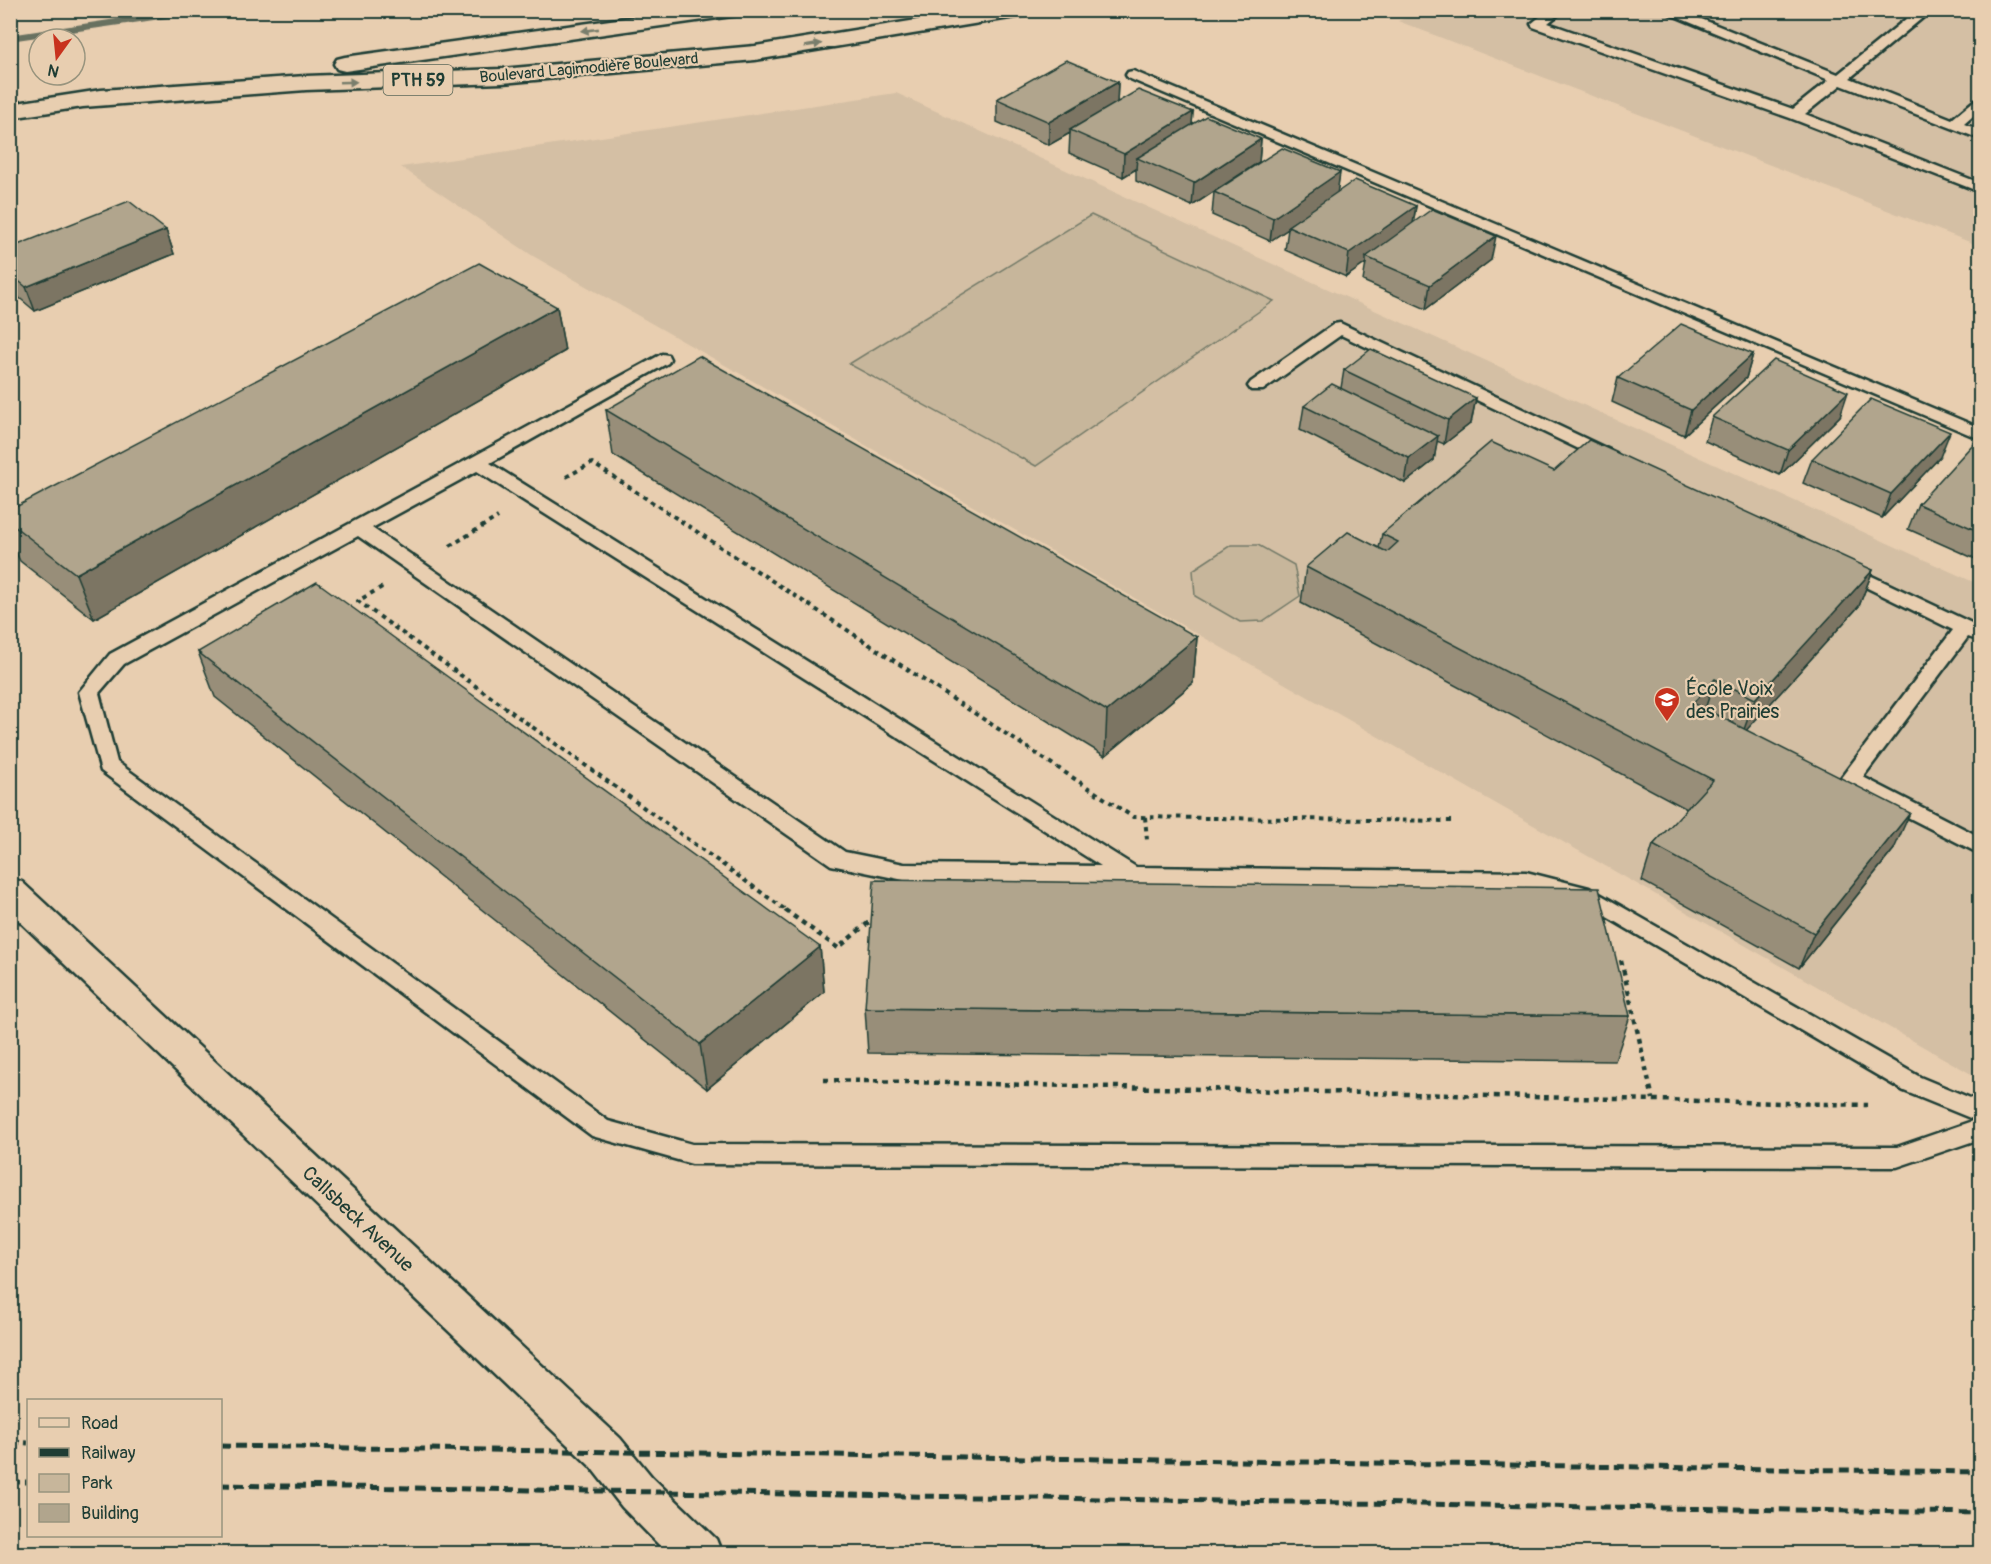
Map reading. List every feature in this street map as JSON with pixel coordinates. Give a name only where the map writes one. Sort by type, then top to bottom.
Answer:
[{"type":"main road","name":"Boulevard Lagimodière Boulevard","points":[[10,111],[732,10]]},
{"type":"main road","name":"Boulevard Lagimodière Boulevard","points":[[80,100],[306,83],[502,76],[755,53],[1022,10]]},
{"type":"main road","name":"Callsbeck Avenue","points":[[10,891],[605,1452],[637,1492],[700,1554]]},
{"type":"lane","points":[[1558,10],[1538,24],[1795,115],[1980,188]]},
{"type":"lane","points":[[1666,10],[1980,135]]},
{"type":"lane","points":[[1795,115],[1926,10]]},
{"type":"lane","points":[[1133,75],[1980,434]]},
{"type":"lane","points":[[1954,125],[1980,103]]},
{"type":"lane","points":[[1257,386],[1340,328],[1631,467]]},
{"type":"lane","points":[[662,358],[477,463],[117,659],[88,692],[108,766],[601,1129],[692,1154],[1861,1157],[1897,1157],[1980,1129]]},
{"type":"lane","points":[[477,463],[1132,875]]},
{"type":"lane","points":[[358,528],[839,859],[904,872],[1526,880],[1589,896],[1912,1084],[1980,1112]]},
{"type":"lane","points":[[1825,560],[1973,631],[1850,779],[1980,846]]},
{"type":"path","points":[[1619,950],[1653,1099]]},
{"type":"path","points":[[824,1080],[1872,1105]]},
{"type":"shaded area","points":[[1427,10],[1980,11],[1980,246],[1398,21]]},
{"type":"shaded area","name":"École Voix des Prairies","points":[[896,93],[1980,585],[1980,1079],[533,256],[401,167]]},
{"type":"green space","points":[[1091,215],[1274,301],[1036,466],[849,364]]},
{"type":"green space","points":[[1231,545],[1258,545],[1294,565],[1300,596],[1263,621],[1240,622],[1195,596],[1193,570]]},
{"type":"building","points":[[1066,60],[1118,82],[1049,122],[997,99]]},
{"type":"building","points":[[1138,90],[1193,112],[1124,154],[1070,130]]},
{"type":"building","points":[[1206,116],[1261,139],[1194,183],[1137,158]]},
{"type":"building","points":[[1282,148],[1340,172],[1273,218],[1214,192]]},
{"type":"building","points":[[1355,180],[1416,206],[1349,253],[1288,226]]},
{"type":"building","points":[[129,201],[166,230],[26,287],[10,274],[10,248]]},
{"type":"building","points":[[1432,209],[1496,236],[1430,285],[1366,257]]},
{"type":"building","points":[[479,263],[557,307],[76,574],[10,523],[10,510]]},
{"type":"building","points":[[1681,324],[1753,354],[1691,410],[1618,378]]},
{"type":"building","points":[[1371,349],[1476,398],[1448,420],[1344,370]]},
{"type":"building","points":[[699,356],[1197,637],[1107,711],[606,410]]},
{"type":"building","points":[[1774,360],[1848,392],[1788,450],[1712,417]]},
{"type":"building","points":[[1332,384],[1438,436],[1409,458],[1304,406]]},
{"type":"building","points":[[1871,399],[1950,432],[1891,494],[1812,459]]},
{"type":"building","points":[[1589,440],[1873,570],[1755,699],[1715,679],[1693,703],[1910,813],[1814,933],[1653,845],[1713,780],[1306,567],[1348,532],[1387,552],[1398,542],[1382,534],[1491,442],[1554,471]]},
{"type":"building","points":[[1975,442],[1980,444],[1980,532],[1918,504]]},
{"type":"building","points":[[317,582],[820,947],[700,1044],[198,652]]},
{"type":"building","points":[[874,880],[1599,888],[1630,1016],[865,1008]]},
{"type":"waterway","points":[[10,38],[202,10]]},
{"type":"railway","points":[[10,1442],[27,1443]]},
{"type":"railway","points":[[222,1446],[1980,1472]]},
{"type":"railway","points":[[10,1482],[27,1482]]},
{"type":"railway","points":[[222,1485],[1980,1513]]},
{"type":"place","name":"École Voix des Prairies","points":[[1667,723]]}]
